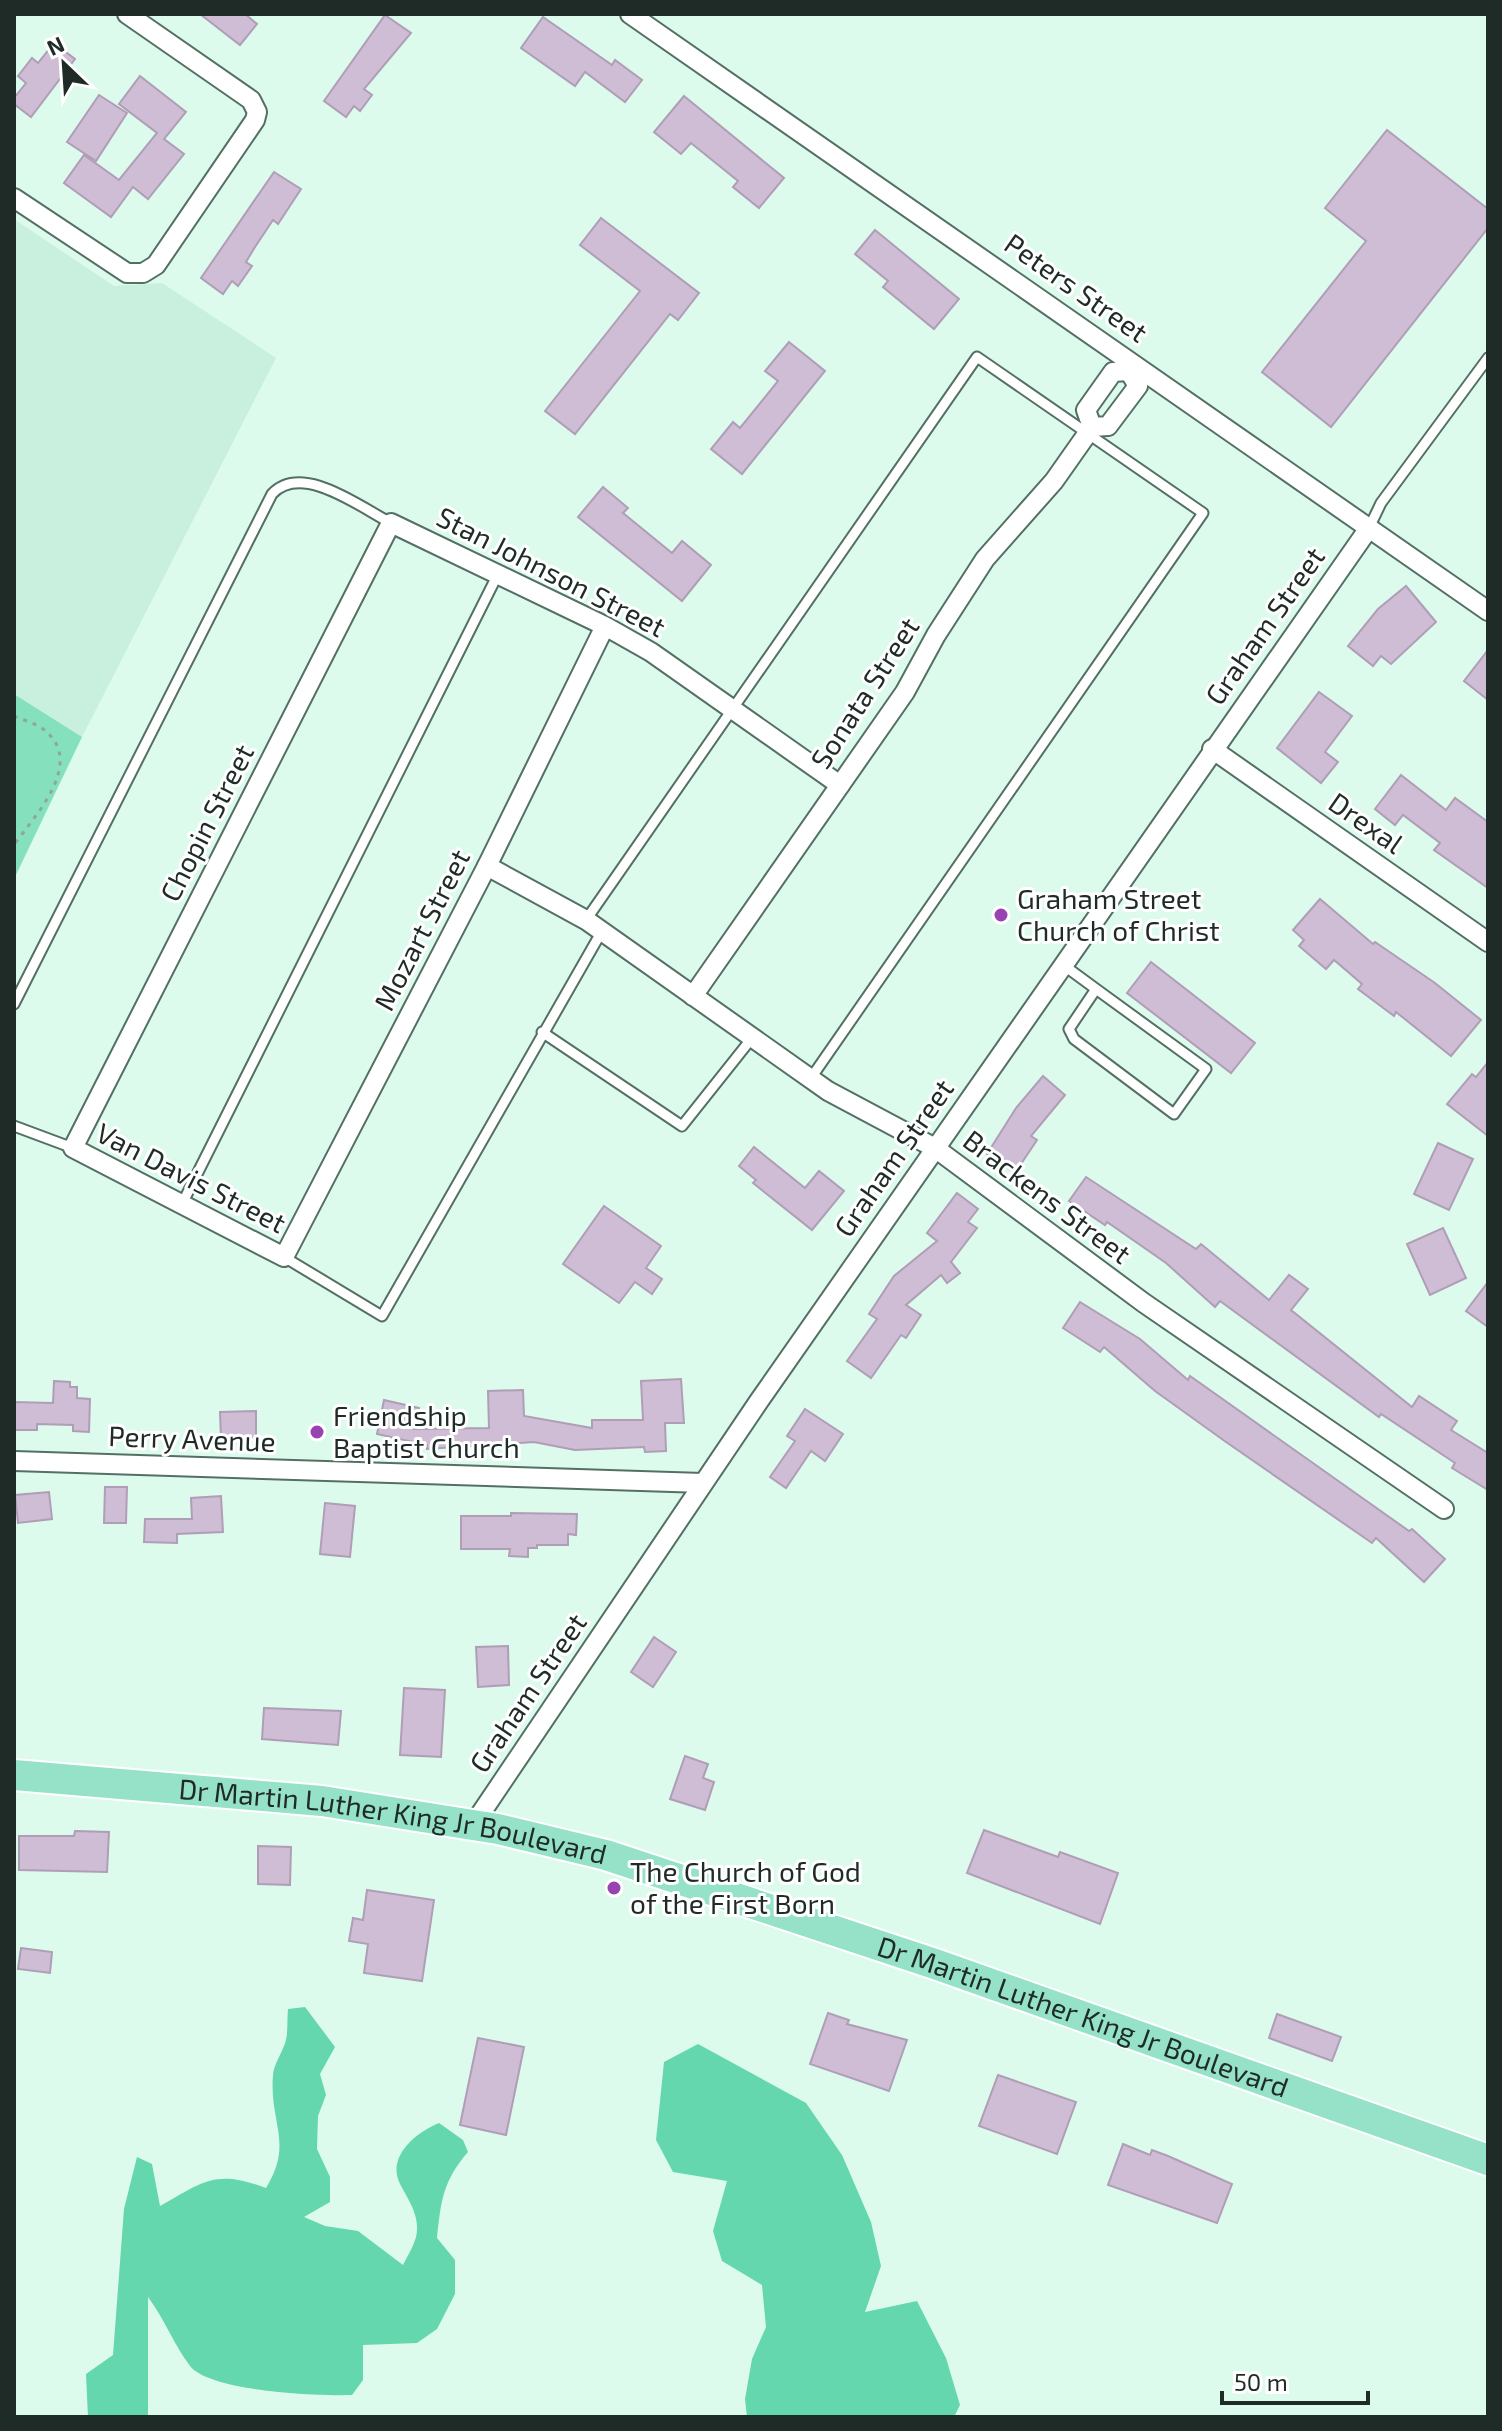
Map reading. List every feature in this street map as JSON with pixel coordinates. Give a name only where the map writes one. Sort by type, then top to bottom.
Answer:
[{"type":"main road","name":"Dr Martin Luther King Jr Boulevard","points":[[14,1775],[322,1801],[473,1825],[621,1860],[963,1974],[1488,2160]]},
{"type":"street","points":[[14,198],[127,273],[143,273],[156,265],[255,120],[257,112],[251,100],[127,14]]},
{"type":"street","name":"Peters Street","points":[[630,14],[1132,367],[1488,611]]},
{"type":"street","name":"Sonata Street","points":[[693,996],[905,692],[936,635],[985,559],[1054,481],[1090,430],[1108,426],[1138,386],[1132,367],[1113,372],[1086,410],[1090,430]]},
{"type":"street","name":"Stan Johnson Street","points":[[391,523],[605,626],[651,652],[840,785]]},
{"type":"street","name":"Chopin Street","points":[[73,1148],[391,523]]},
{"type":"street","name":"Graham Street","points":[[473,1825],[703,1483],[1062,964],[1369,528]]},
{"type":"street","name":"Mozart Street","points":[[284,1257],[487,866],[605,626]]},
{"type":"street","name":"Drexal","points":[[1212,749],[1488,942]]},
{"type":"street","name":"Brackens Street","points":[[487,866],[586,920],[810,1079],[935,1148],[1144,1303],[1444,1509]]},
{"type":"street","name":"Van Davis Street","points":[[73,1148],[284,1257]]},
{"type":"street","name":"Perry Avenue","points":[[14,1461],[703,1483]]},
{"type":"lane","points":[[586,920],[977,357],[1090,430],[1203,513],[810,1079]]},
{"type":"lane","points":[[1369,528],[1381,503],[1488,358]]},
{"type":"lane","points":[[14,1004],[272,494],[280,485],[307,482],[391,523]]},
{"type":"lane","points":[[182,1205],[498,574]]},
{"type":"lane","points":[[284,1257],[382,1316],[602,931]]},
{"type":"lane","points":[[1062,964],[1206,1069],[1174,1114],[1074,1039],[1069,1029],[1072,1022],[1096,989]]},
{"type":"lane","points":[[542,1032],[682,1126],[752,1038]]},
{"type":"lane","points":[[14,1126],[73,1148]]},
{"type":"path","points":[[14,716],[43,729],[55,743],[62,763],[54,786],[14,845]]},
{"type":"shaded area","points":[[14,219],[114,286],[162,283],[276,358],[82,737],[14,694]]},
{"type":"green space","points":[[14,694],[82,737],[14,879]]},
{"type":"green space","points":[[305,2007],[335,2047],[320,2074],[326,2095],[318,2116],[317,2149],[330,2177],[330,2202],[304,2217],[325,2226],[358,2231],[403,2265],[414,2243],[417,2223],[397,2174],[400,2155],[413,2139],[439,2123],[463,2140],[468,2152],[448,2182],[440,2213],[437,2238],[455,2260],[455,2294],[437,2329],[417,2343],[363,2345],[363,2380],[352,2395],[266,2391],[220,2382],[190,2366],[148,2297],[148,2417],[88,2417],[86,2374],[113,2355],[124,2209],[137,2157],[152,2164],[160,2206],[211,2180],[235,2179],[266,2188],[274,2172],[279,2145],[274,2107],[274,2071],[286,2040],[288,2009]]},
{"type":"green space","points":[[698,2044],[806,2103],[842,2155],[871,2222],[881,2266],[865,2312],[917,2301],[946,2358],[960,2405],[954,2417],[747,2417],[745,2399],[752,2359],[766,2327],[762,2285],[722,2261],[713,2231],[727,2181],[673,2172],[656,2140],[664,2062]]},
{"type":"building","points":[[200,14],[245,14],[257,24],[240,45]]},
{"type":"building","points":[[385,15],[411,33],[364,89],[372,95],[360,111],[354,106],[346,117],[324,101]]},
{"type":"building","points":[[543,17],[612,65],[615,60],[642,80],[625,102],[585,72],[575,86],[521,48]]},
{"type":"building","points":[[54,43],[75,59],[31,117],[14,104],[14,98],[26,83],[18,76],[32,58],[38,63]]},
{"type":"building","points":[[140,76],[186,112],[164,139],[184,154],[148,199],[133,187],[111,217],[64,183],[84,155],[119,180],[157,133],[119,104]]},
{"type":"building","points":[[99,95],[127,113],[96,161],[67,142]]},
{"type":"building","points":[[684,96],[784,178],[759,208],[733,187],[738,181],[691,143],[681,154],[654,132]]},
{"type":"building","points":[[1387,130],[1488,209],[1488,228],[1331,427],[1262,372],[1366,241],[1325,208]]},
{"type":"building","points":[[274,172],[301,189],[278,224],[273,220],[255,247],[246,262],[252,266],[238,286],[232,281],[223,294],[201,278]]},
{"type":"building","points":[[601,218],[699,293],[678,320],[670,314],[575,434],[545,411],[640,291],[580,245]]},
{"type":"building","points":[[875,230],[959,299],[934,329],[883,287],[888,281],[855,254]]},
{"type":"building","points":[[789,342],[825,371],[742,474],[711,449],[733,422],[740,428],[778,381],[765,371]]},
{"type":"building","points":[[603,487],[628,508],[623,513],[672,553],[682,541],[711,565],[682,601],[578,517]]},
{"type":"building","points":[[1406,586],[1436,622],[1391,664],[1381,656],[1373,666],[1348,646],[1378,609]]},
{"type":"building","points":[[1488,650],[1488,700],[1464,681]]},
{"type":"building","points":[[1319,692],[1352,716],[1325,752],[1338,762],[1321,783],[1277,748]]},
{"type":"building","points":[[1401,775],[1446,810],[1455,798],[1488,822],[1488,888],[1434,850],[1440,843],[1403,815],[1395,825],[1375,809]]},
{"type":"building","points":[[1320,899],[1373,944],[1375,942],[1435,983],[1481,1020],[1451,1056],[1396,1012],[1394,1016],[1358,989],[1362,984],[1334,960],[1326,969],[1299,946],[1304,940],[1293,930]]},
{"type":"building","points":[[1151,962],[1255,1043],[1231,1073],[1127,993]]},
{"type":"building","points":[[1488,1062],[1488,1136],[1447,1104],[1472,1074],[1476,1077]]},
{"type":"building","points":[[1043,1076],[1065,1095],[1031,1136],[1037,1140],[1015,1173],[987,1154],[1016,1108]]},
{"type":"building","points":[[1438,1143],[1473,1159],[1449,1210],[1414,1194]]},
{"type":"building","points":[[754,1147],[805,1188],[819,1171],[844,1191],[812,1230],[753,1183],[756,1180],[739,1166]]},
{"type":"building","points":[[1086,1177],[1196,1249],[1201,1244],[1269,1300],[1289,1275],[1308,1289],[1291,1310],[1412,1407],[1419,1396],[1457,1421],[1451,1430],[1488,1453],[1488,1490],[1452,1468],[1455,1463],[1381,1414],[1379,1417],[1220,1301],[1215,1307],[1166,1263],[1107,1222],[1105,1225],[1069,1201]]},
{"type":"building","points":[[957,1193],[978,1209],[968,1222],[977,1228],[951,1262],[960,1273],[947,1283],[941,1275],[906,1305],[921,1315],[906,1338],[901,1335],[871,1378],[847,1361],[877,1319],[869,1314],[894,1276],[937,1241],[927,1233]]},
{"type":"building","points":[[604,1206],[661,1246],[646,1268],[662,1279],[652,1294],[635,1282],[619,1303],[563,1264]]},
{"type":"building","points":[[1443,1228],[1466,1278],[1430,1295],[1407,1244]]},
{"type":"building","points":[[1488,1282],[1488,1327],[1466,1311]]},
{"type":"building","points":[[1080,1302],[1140,1339],[1188,1380],[1190,1376],[1409,1531],[1412,1529],[1445,1559],[1424,1582],[1376,1538],[1372,1543],[1226,1442],[1155,1391],[1104,1347],[1100,1352],[1063,1328]]},
{"type":"building","points":[[681,1379],[684,1423],[665,1423],[666,1451],[645,1452],[644,1447],[575,1450],[534,1442],[427,1449],[427,1445],[377,1434],[384,1400],[419,1408],[414,1429],[489,1428],[488,1391],[523,1390],[524,1416],[592,1428],[592,1420],[643,1420],[641,1381]]},
{"type":"building","points":[[54,1381],[70,1382],[70,1387],[77,1387],[77,1398],[90,1399],[89,1432],[73,1431],[73,1425],[37,1424],[37,1430],[14,1430],[14,1402],[53,1403]]},
{"type":"building","points":[[805,1409],[843,1434],[825,1461],[811,1451],[786,1488],[770,1477],[795,1441],[787,1436]]},
{"type":"building","points":[[256,1411],[256,1437],[221,1438],[220,1412]]},
{"type":"building","points":[[105,1487],[127,1487],[126,1523],[104,1523]]},
{"type":"building","points":[[49,1492],[52,1519],[18,1523],[15,1495]]},
{"type":"building","points":[[221,1496],[223,1532],[177,1534],[177,1543],[144,1542],[145,1519],[192,1519],[191,1498]]},
{"type":"building","points":[[325,1503],[355,1506],[350,1557],[320,1554]]},
{"type":"building","points":[[511,1513],[577,1514],[576,1535],[568,1534],[568,1545],[528,1548],[528,1557],[509,1556],[510,1549],[461,1549],[461,1516],[511,1516]]},
{"type":"building","points":[[654,1637],[676,1652],[653,1687],[631,1672]]},
{"type":"building","points":[[508,1646],[509,1685],[478,1687],[476,1647]]},
{"type":"building","points":[[404,1688],[445,1690],[441,1757],[400,1755]]},
{"type":"building","points":[[264,1708],[341,1711],[338,1745],[262,1739]]},
{"type":"building","points":[[685,1756],[708,1764],[703,1778],[714,1782],[705,1810],[670,1799]]},
{"type":"building","points":[[984,1830],[1058,1857],[1060,1852],[1118,1873],[1100,1924],[967,1873]]},
{"type":"building","points":[[75,1831],[109,1832],[107,1872],[19,1870],[19,1836],[74,1836]]},
{"type":"building","points":[[258,1846],[291,1847],[290,1885],[258,1884]]},
{"type":"building","points":[[367,1890],[434,1900],[422,1981],[364,1973],[368,1944],[349,1941],[353,1918],[363,1920]]},
{"type":"building","points":[[21,1948],[52,1952],[50,1973],[18,1969]]},
{"type":"building","points":[[828,2013],[849,2020],[847,2024],[907,2040],[889,2091],[810,2064]]},
{"type":"building","points":[[1277,2014],[1341,2037],[1332,2061],[1269,2038]]},
{"type":"building","points":[[478,2038],[524,2047],[506,2135],[460,2125]]},
{"type":"building","points":[[998,2075],[1076,2102],[1057,2154],[979,2126]]},
{"type":"building","points":[[1123,2144],[1150,2155],[1152,2150],[1232,2184],[1217,2223],[1108,2185]]},
{"type":"place","name":"Graham Street Church of Christ","points":[[1001,915]]},
{"type":"place","name":"Friendship Baptist Church","points":[[317,1432]]},
{"type":"place","name":"The Church of God of the First Born","points":[[614,1888]]}]
